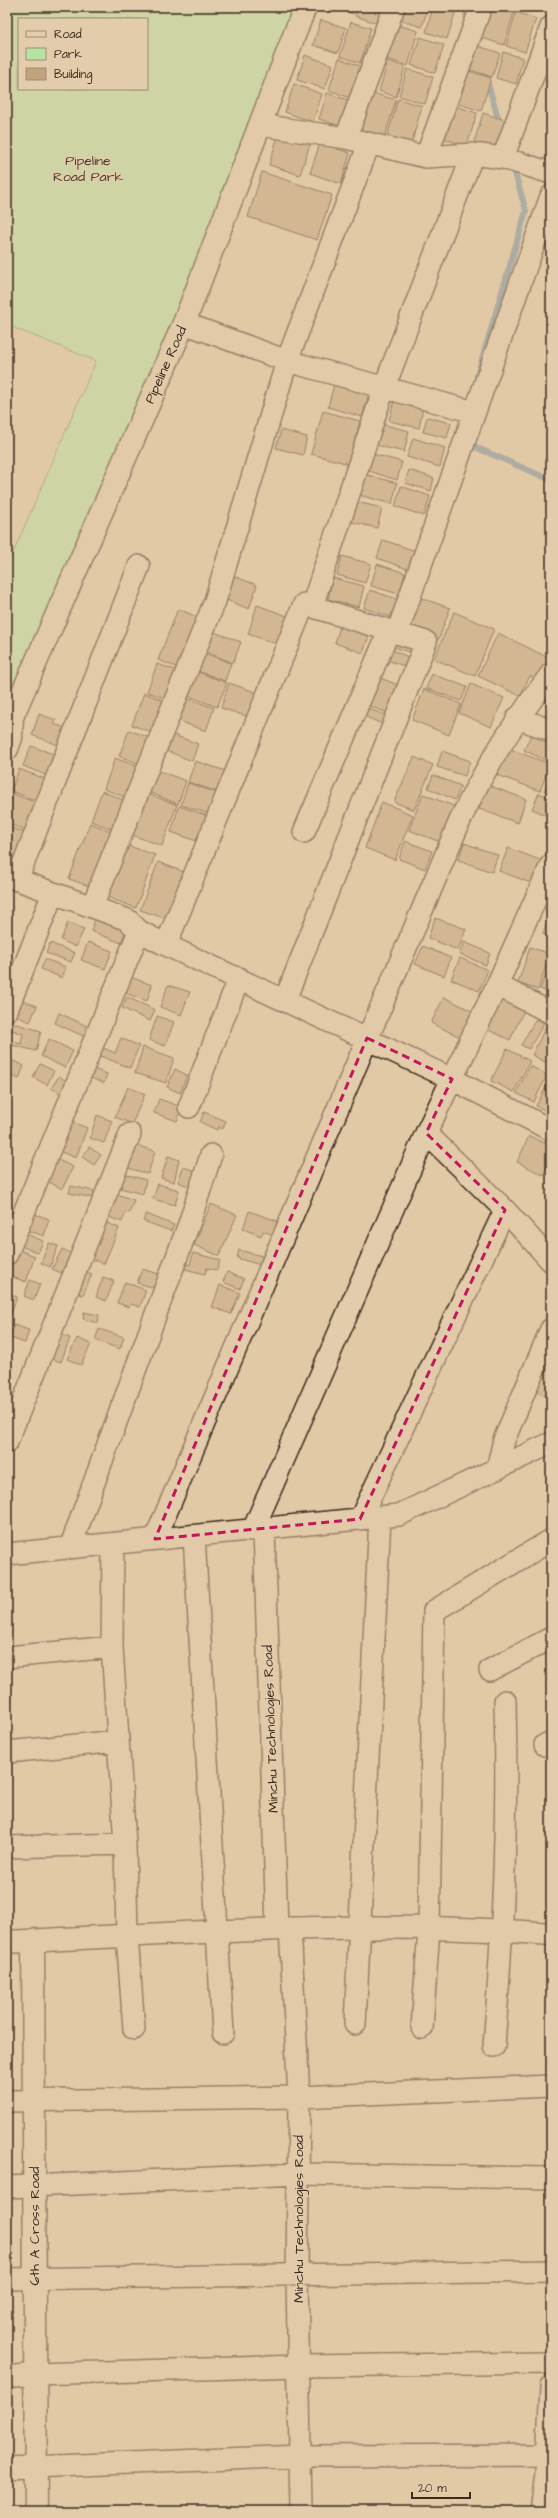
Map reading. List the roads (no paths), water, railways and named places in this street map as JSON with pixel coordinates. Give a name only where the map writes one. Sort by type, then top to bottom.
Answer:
[{"type":"street","name":"Pipeline Road","points":[[9,732],[184,323],[305,7]]},
{"type":"street","points":[[346,138],[394,7]]},
{"type":"street","points":[[426,157],[479,14]]},
{"type":"street","points":[[510,160],[551,27]]},
{"type":"street","points":[[260,125],[346,138],[426,157],[473,154],[510,160],[551,173]]},
{"type":"street","points":[[92,907],[215,601],[287,361],[369,144]]},
{"type":"street","points":[[312,606],[384,388],[473,154]]},
{"type":"street","points":[[304,832],[393,632],[464,443],[551,196]]},
{"type":"street","points":[[184,323],[287,361],[474,412]]},
{"type":"street","points":[[139,566],[12,878],[128,920],[139,931],[166,945],[367,1038],[452,1079],[551,1130]]},
{"type":"street","points":[[166,945],[304,604],[426,642],[285,1000]]},
{"type":"street","points":[[155,1540],[367,1038],[476,786],[517,718],[551,674]]},
{"type":"street","points":[[517,718],[551,730]]},
{"type":"street","points":[[258,1529],[426,1133],[497,985],[551,865]]},
{"type":"street","points":[[7,1010],[53,893]]},
{"type":"street","points":[[7,1254],[139,931]]},
{"type":"street","points":[[189,1107],[239,978]]},
{"type":"street","points":[[497,985],[551,1013]]},
{"type":"street","points":[[426,1133],[505,1210],[551,1261]]},
{"type":"street","points":[[7,1442],[130,1134]]},
{"type":"street","points":[[70,1548],[190,1221],[212,1156]]},
{"type":"street","points":[[355,2024],[360,1926],[370,1518],[505,1210]]},
{"type":"street","points":[[497,1469],[504,1440],[551,1329]]},
{"type":"street","points":[[7,1554],[399,1515],[551,1443]]},
{"type":"street","name":"Minchu Technologies Road","points":[[258,1529],[284,1928],[299,2097],[297,2275],[300,2366],[301,2511]]},
{"type":"street","points":[[194,1536],[219,1931],[223,2033]]},
{"type":"street","points":[[422,2028],[430,1928],[434,1610],[551,1540]]},
{"type":"street","points":[[114,1544],[112,1647],[125,1844],[127,1936],[134,2029]]},
{"type":"street","points":[[490,1670],[551,1638]]},
{"type":"street","points":[[7,1657],[112,1647]]},
{"type":"street","points":[[494,2046],[503,1930],[507,1764],[506,1701]]},
{"type":"street","points":[[7,1752],[118,1741]]},
{"type":"street","points":[[7,1847],[125,1844]]},
{"type":"street","points":[[7,1942],[284,1928],[360,1926],[503,1930],[551,1934]]},
{"type":"street","name":"6th A Cross Road","points":[[33,1940],[36,2511]]},
{"type":"street","points":[[7,2101],[299,2097],[551,2086]]},
{"type":"street","points":[[7,2187],[35,2187],[298,2174],[551,2178]]},
{"type":"street","points":[[7,2279],[35,2277],[551,2271]]},
{"type":"street","points":[[7,2377],[35,2374],[300,2366],[551,2363]]},
{"type":"street","points":[[541,2511],[548,2468],[551,2388]]},
{"type":"street","points":[[7,2468],[301,2456],[548,2468]]},
{"type":"waterway","points":[[464,7],[469,23]]},
{"type":"waterway","points":[[483,68],[500,124]]},
{"type":"waterway","points":[[477,376],[526,211],[514,170]]},
{"type":"waterway","points":[[468,444],[551,480]]},
{"type":"park label","name":"Pipeline Road Park","points":[[88,170]]}]
